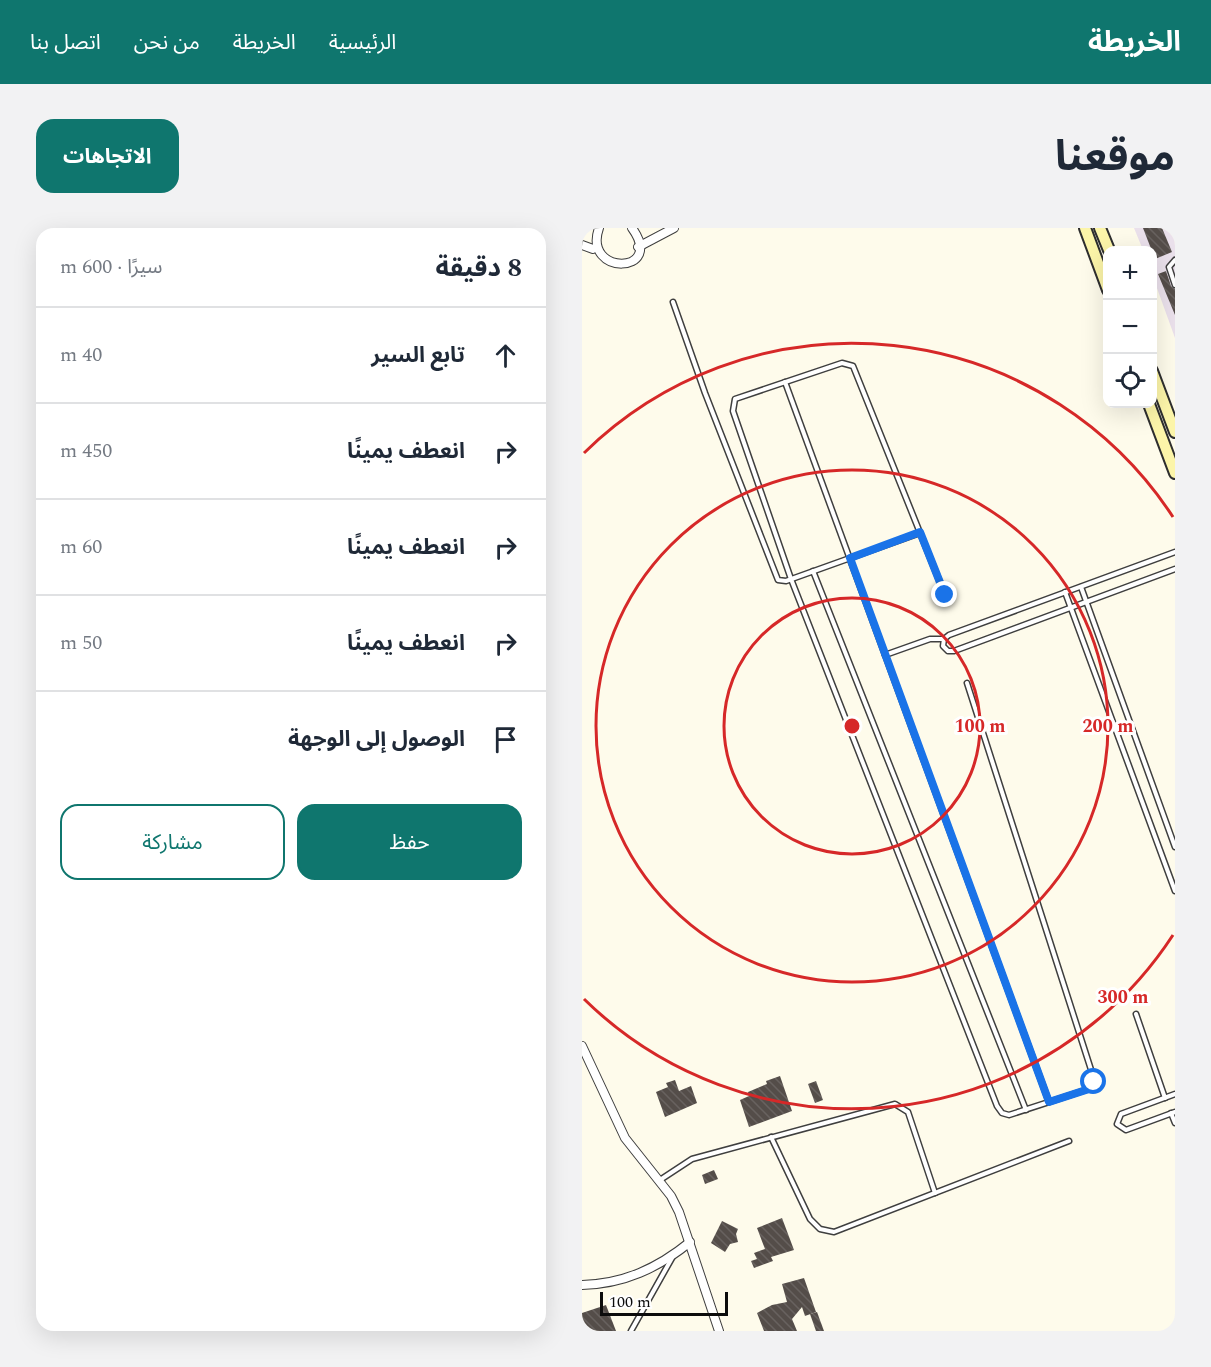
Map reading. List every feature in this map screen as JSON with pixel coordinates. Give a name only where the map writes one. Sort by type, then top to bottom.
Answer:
[{"type":"street","points":[[593,249],[593,239],[598,228]]},
{"type":"street","points":[[633,228],[638,238],[638,247]]},
{"type":"street","points":[[582,245],[593,249],[602,261],[616,266],[630,260],[638,247],[674,228]]},
{"type":"street","points":[[1084,228],[1103,279]]},
{"type":"street","points":[[1100,228],[1107,246]]},
{"type":"street","points":[[1157,383],[1175,432]]},
{"type":"street","points":[[1151,408],[1175,473]]},
{"type":"street","points":[[582,1046],[625,1138],[660,1180],[680,1212],[719,1331]]},
{"type":"street","points":[[582,1285],[626,1279],[674,1255],[690,1242]]},
{"type":"lane","points":[[1175,260],[1169,267],[1175,285]]},
{"type":"lane","points":[[673,302],[774,575],[780,581],[920,532]]},
{"type":"lane","points":[[945,595],[853,366],[842,363],[739,397],[732,407],[791,579],[997,1106],[1002,1113],[1009,1115],[1089,1089],[1094,1079],[967,683]]},
{"type":"lane","points":[[785,381],[1049,1102]]},
{"type":"lane","points":[[885,655],[930,639],[944,639],[1175,552]]},
{"type":"lane","points":[[944,639],[945,649],[954,651],[1175,569]]},
{"type":"lane","points":[[813,571],[1026,1110]]},
{"type":"lane","points":[[1081,587],[1175,847]]},
{"type":"lane","points":[[1065,592],[1175,891]]},
{"type":"lane","points":[[1136,1014],[1164,1098]]},
{"type":"lane","points":[[1175,1094],[1121,1114],[1117,1124],[1126,1130],[1173,1112],[1175,1124]]},
{"type":"lane","points":[[660,1180],[692,1159],[889,1105],[900,1105],[910,1117],[935,1193]]},
{"type":"lane","points":[[771,1137],[810,1219],[827,1232],[841,1231],[1070,1141]]},
{"type":"lane","points":[[631,1331],[674,1255]]},
{"type":"shaded area","points":[[1134,228],[1175,228],[1175,338],[1157,288],[1157,246],[1141,246]]},
{"type":"building","points":[[1143,228],[1162,228],[1172,252],[1157,258],[1157,246],[1150,246]]},
{"type":"building","points":[[1166,271],[1171,286],[1175,289],[1175,315],[1158,274]]},
{"type":"building","points":[[780,1076],[792,1111],[749,1127],[740,1100],[749,1096],[748,1092],[767,1084],[766,1081]]},
{"type":"building","points":[[675,1080],[679,1091],[691,1086],[697,1103],[665,1117],[656,1092],[668,1087],[666,1083]]},
{"type":"building","points":[[816,1081],[823,1100],[815,1103],[808,1084]]},
{"type":"building","points":[[714,1170],[718,1179],[705,1184],[702,1175]]},
{"type":"building","points":[[782,1218],[794,1250],[771,1257],[773,1261],[754,1268],[751,1261],[757,1259],[754,1253],[765,1249],[757,1228]]},
{"type":"building","points":[[722,1221],[738,1229],[736,1234],[738,1242],[730,1244],[725,1252],[711,1243]]},
{"type":"building","points":[[804,1278],[816,1312],[805,1316],[802,1307],[792,1319],[797,1331],[764,1331],[757,1313],[772,1305],[787,1302],[782,1284]]},
{"type":"building","points":[[606,1305],[616,1331],[582,1331],[582,1313]]},
{"type":"building","points":[[817,1312],[824,1331],[816,1331],[810,1314]]},
{"type":"route","points":[[945,595],[920,532],[850,558],[1049,1102],[1089,1089],[1094,1082]]}]
